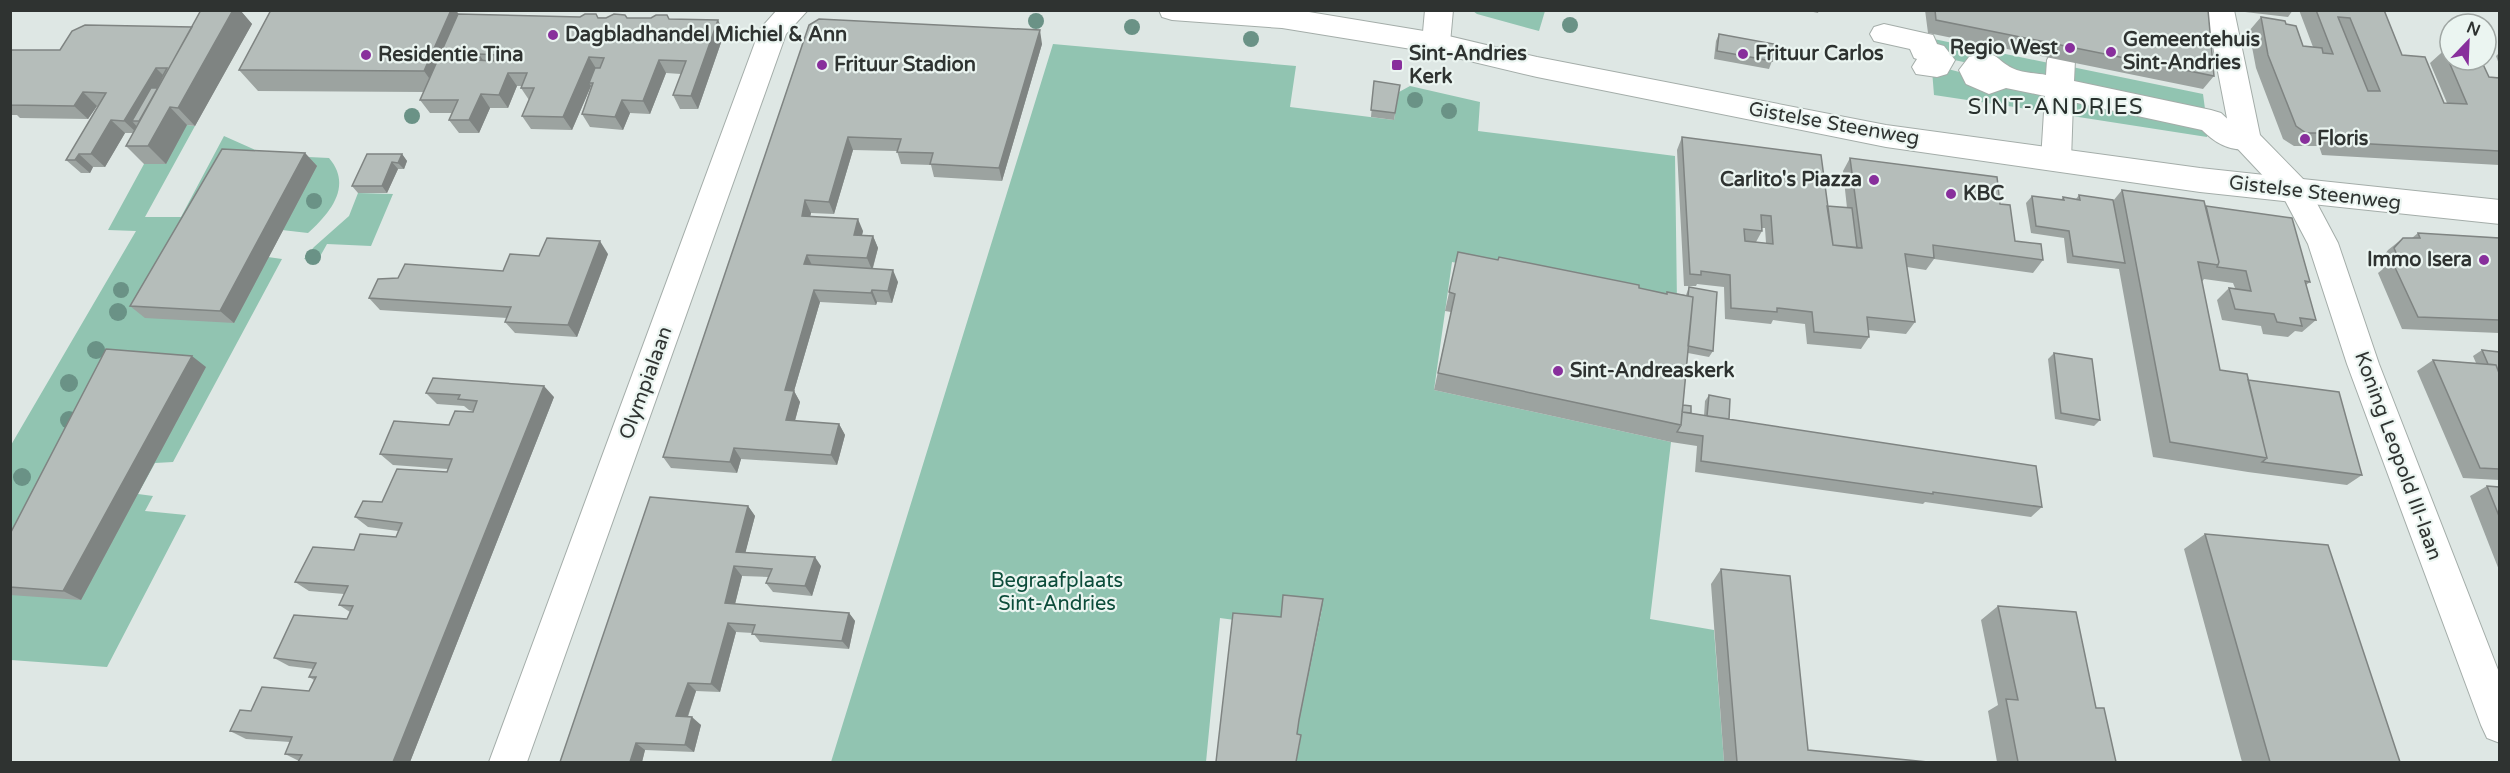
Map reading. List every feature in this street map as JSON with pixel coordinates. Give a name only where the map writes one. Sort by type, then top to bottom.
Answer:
[{"type":"street","name":"Olympialaan","points":[[508,762],[774,30],[795,10]]},
{"type":"street","name":"Gistelse Steenweg","points":[[1172,10],[1282,18],[1436,43],[1537,67],[1886,136],[2200,180],[2499,213]]},
{"type":"street","points":[[1436,43],[1439,10]]},
{"type":"street","points":[[1884,34],[1923,42],[1924,51],[1937,55],[1934,65],[1987,73],[2061,74],[2211,121],[2225,135],[2246,139],[2220,10]]},
{"type":"street","points":[[2056,160],[2061,74]]},
{"type":"street","name":"Koning Leopold III-laan","points":[[2246,139],[2294,189],[2323,243],[2367,375],[2499,725]]},
{"type":"green space","points":[[1473,11],[1545,11],[1539,31]]},
{"type":"green space","points":[[1929,38],[2049,63],[2049,72],[2038,78],[1945,58]]},
{"type":"green space","name":"Begraafplaats Sint-Andries","points":[[1053,44],[1296,66],[1290,107],[1394,120],[1399,92],[1410,86],[1480,102],[1478,131],[1675,156],[1677,303],[1452,262],[1434,390],[1671,442],[1650,619],[1714,630],[1724,762],[1296,762],[1300,743],[1297,742],[1298,727],[1322,609],[1280,626],[1220,618],[1206,762],[831,762]]},
{"type":"green space","points":[[2072,67],[2203,94],[2205,109],[2077,83],[2071,77]]},
{"type":"green space","points":[[1944,68],[2041,93],[2048,99],[2048,112],[1934,95],[1932,70]]},
{"type":"green space","points":[[2080,97],[2207,131],[2207,137],[2072,116],[2072,103]]},
{"type":"green space","points":[[187,125],[195,126],[145,217],[181,217],[224,136],[267,155],[329,158],[336,168],[339,189],[331,208],[308,233],[282,230],[268,257],[282,259],[173,462],[155,463],[138,494],[153,496],[145,511],[186,515],[107,667],[11,660],[11,445],[136,231],[108,230],[144,164]]},
{"type":"green space","points":[[358,193],[393,194],[371,246],[327,244],[318,260],[304,259],[349,216]]},
{"type":"building","points":[[201,10],[233,10],[178,108],[170,107],[148,146],[126,146]]},
{"type":"building","points":[[271,10],[451,10],[424,71],[239,70]]},
{"type":"building","name":"Gemeentehuis Sint-Andries","points":[[1935,10],[2208,10],[2214,76],[1936,20]]},
{"type":"building","points":[[2316,10],[2384,10],[2402,55],[2425,57],[2444,103],[2467,104],[2453,72],[2487,72],[2489,77],[2499,78],[2499,151],[2335,142],[2332,133],[2306,133],[2296,126],[2268,55],[2261,17],[2285,21],[2286,24],[2296,26],[2303,46],[2322,48],[2323,53],[2333,54]],"holes":[[[2338,17],[2350,18],[2380,91],[2368,91]]]},
{"type":"building","points":[[458,14],[580,17],[585,14],[596,14],[598,18],[606,18],[614,14],[625,15],[627,18],[667,15],[669,19],[718,20],[691,96],[673,95],[686,61],[659,60],[643,101],[622,100],[615,117],[582,114],[593,83],[589,83],[595,68],[600,68],[604,58],[589,57],[563,117],[522,116],[534,88],[521,88],[527,73],[508,73],[499,95],[481,94],[469,120],[449,120],[458,100],[420,100]],"holes":[[[479,54],[496,55],[494,61],[476,60]]]},
{"type":"building","points":[[819,19],[1040,30],[999,168],[930,164],[933,153],[897,152],[901,139],[848,137],[829,202],[805,200],[802,216],[858,219],[854,235],[873,236],[867,258],[807,255],[804,264],[893,270],[888,291],[872,290],[871,293],[814,290],[785,390],[794,391],[786,420],[839,424],[831,455],[734,448],[730,462],[663,457],[809,25]]},
{"type":"building","points":[[85,25],[192,27],[139,121],[132,121],[151,88],[156,88],[167,68],[156,68],[124,121],[111,120],[91,154],[79,154],[75,160],[66,160],[106,93],[83,92],[74,106],[10,105],[10,50],[60,50],[72,31]]},
{"type":"building","points":[[1719,34],[1774,44],[1772,61],[1717,51]]},
{"type":"building","points":[[1374,81],[1400,85],[1395,113],[1371,110]]},
{"type":"building","points":[[1682,137],[1821,155],[1833,245],[1862,248],[1850,158],[1997,177],[2000,204],[2010,205],[2015,241],[2041,244],[2043,260],[1933,245],[1934,258],[1905,254],[1915,322],[1867,317],[1869,337],[1814,332],[1812,312],[1777,308],[1777,312],[1731,308],[1730,275],[1701,271],[1701,275],[1690,274]],"holes":[[[1761,215],[1771,216],[1773,244],[1745,241],[1744,229],[1762,231]]]},
{"type":"building","points":[[222,149],[305,153],[220,311],[130,306]]},
{"type":"building","points":[[367,154],[402,154],[398,163],[392,162],[382,186],[352,186]]},
{"type":"building","points":[[2122,190],[2204,201],[2219,262],[2218,265],[2198,262],[2220,370],[2247,374],[2267,458],[2170,442]]},
{"type":"building","points":[[2079,195],[2113,200],[2125,263],[2073,256],[2069,231],[2036,226],[2032,196],[2080,200]]},
{"type":"building","points":[[1827,206],[1852,208],[1857,248],[1833,245]]},
{"type":"building","points":[[2206,206],[2292,218],[2310,282],[2305,281],[2316,320],[2300,318],[2302,326],[2277,322],[2274,314],[2235,309],[2229,288],[2251,291],[2246,271],[2217,267],[2219,262]]},
{"type":"building","points":[[2418,233],[2499,238],[2499,320],[2418,317],[2392,261],[2400,262],[2394,248],[2403,238],[2420,238]]},
{"type":"building","points":[[547,238],[600,241],[568,325],[505,322],[511,307],[369,298],[378,279],[398,278],[405,264],[503,271],[510,254],[539,256]]},
{"type":"building","name":"Sint-Andreaskerk","points":[[1458,252],[1498,260],[1499,257],[1639,285],[1639,288],[1667,294],[1667,292],[1693,297],[1681,425],[1438,373],[1455,294],[1449,292]]},
{"type":"building","points":[[1689,287],[1717,292],[1713,351],[1688,346],[1693,297],[1688,296]]},
{"type":"building","points":[[106,349],[192,356],[63,591],[10,587],[10,534]]},
{"type":"building","points":[[2482,350],[2499,352],[2499,373],[2496,365],[2488,364]]},
{"type":"building","points":[[2054,353],[2092,359],[2100,420],[2061,413]]},
{"type":"building","points":[[2433,360],[2496,365],[2499,373],[2499,469],[2480,468]]},
{"type":"building","points":[[433,378],[544,386],[393,762],[298,762],[302,755],[285,754],[292,737],[230,731],[240,710],[251,711],[262,687],[309,691],[316,677],[309,677],[316,663],[274,658],[294,615],[347,619],[353,606],[339,605],[348,586],[295,582],[313,547],[354,550],[360,534],[396,537],[402,523],[355,517],[363,501],[382,502],[397,469],[447,472],[452,459],[380,454],[394,421],[449,425],[455,411],[473,412],[477,401],[458,399],[460,395],[426,393]]},
{"type":"building","points":[[2248,380],[2339,392],[2362,475],[2262,462],[2267,458]]},
{"type":"building","points":[[1709,395],[1730,399],[1729,419],[1707,416]]},
{"type":"building","points":[[1683,405],[1691,406],[1691,413],[1682,412]]},
{"type":"building","points":[[1682,412],[2036,466],[2042,507],[1701,461],[1703,436],[1677,432],[1681,425]]},
{"type":"building","points":[[2487,486],[2499,487],[2499,516]]},
{"type":"building","points":[[650,497],[748,506],[736,552],[815,557],[805,586],[766,583],[772,569],[734,566],[725,603],[849,613],[842,641],[752,634],[755,625],[728,623],[711,684],[688,683],[676,716],[692,717],[685,745],[636,743],[630,762],[560,762]]},
{"type":"building","points":[[2205,534],[2328,545],[2400,762],[2270,762]]},
{"type":"building","points":[[1721,569],[1790,576],[1808,750],[1928,762],[1737,762]]},
{"type":"building","points":[[1283,595],[1323,599],[1299,720],[1297,734],[1301,735],[1296,762],[1216,762],[1233,613],[1281,617]]},
{"type":"building","points":[[1998,606],[2076,612],[2096,708],[2104,708],[2116,762],[2018,762],[2006,699],[2018,700]]},
{"type":"place","name":"Dagbladhandel Michiel & Ann","points":[[553,35]]},
{"type":"place","name":"Regio West","points":[[2070,48]]},
{"type":"place","name":"Gemeentehuis Sint-Andries","points":[[2111,52]]},
{"type":"place","name":"Frituur Carlos","points":[[1743,54]]},
{"type":"place","name":"Residentie Tina","points":[[366,55]]},
{"type":"place","name":"Frituur Stadion","points":[[822,65]]},
{"type":"place","name":"Sint-Andries Kerk","points":[[1397,65]]},
{"type":"place","name":"Floris","points":[[2305,139]]},
{"type":"place","name":"Carlito's Piazza","points":[[1874,180]]},
{"type":"place","name":"KBC","points":[[1951,194]]},
{"type":"place","name":"Immo Isera","points":[[2484,260]]},
{"type":"place","name":"Sint-Andreaskerk","points":[[1558,371]]},
{"type":"district","name":"SINT-ANDRIES","points":[[2056,107]]}]
